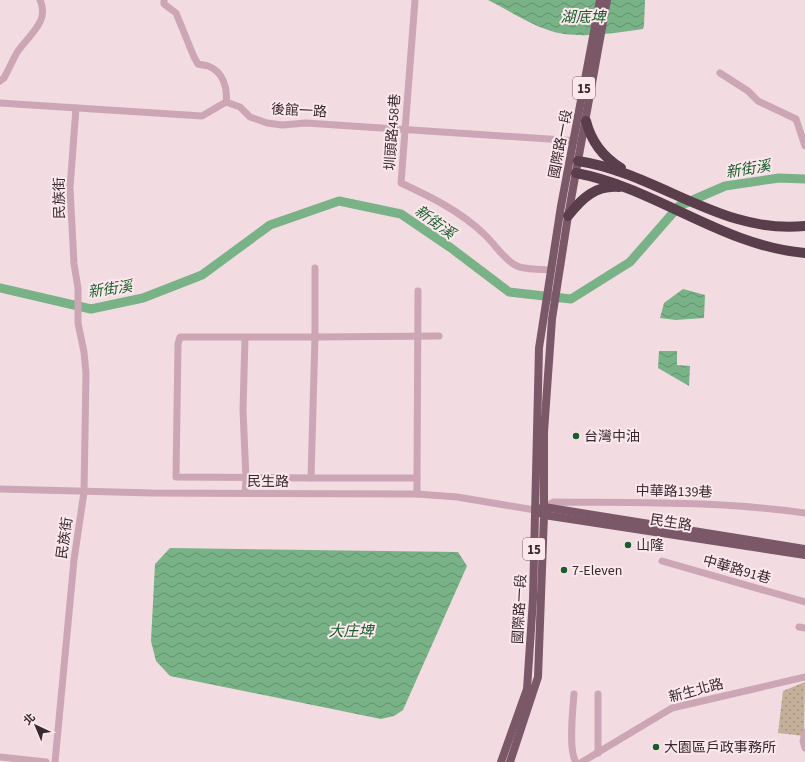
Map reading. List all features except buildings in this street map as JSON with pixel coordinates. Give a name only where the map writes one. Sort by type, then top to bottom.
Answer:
[{"type":"highway","points":[[586,121],[592,140],[602,152],[618,166],[633,175],[742,222],[759,225],[805,226]]},
{"type":"highway","points":[[578,161],[597,164],[633,175]]},
{"type":"highway","points":[[572,170],[595,176],[627,188],[741,239],[775,250],[805,253]]},
{"type":"highway","points":[[568,216],[577,205],[594,191],[604,187],[627,188]]},
{"type":"main road","name":"國際路一段","points":[[501,762],[527,689],[533,599],[539,356],[541,332],[551,270],[578,141],[600,0]]},
{"type":"main road","name":"國際路一段","points":[[578,161],[578,141],[586,121],[607,0]]},
{"type":"main road","points":[[572,170],[578,161]]},
{"type":"main road","name":"國際路一段","points":[[510,762],[538,677],[544,511],[544,432],[551,336],[568,216],[572,170]]},
{"type":"main road","name":"民生路","points":[[535,510],[805,549]]},
{"type":"main road","name":"民生路","points":[[544,511],[805,555]]},
{"type":"street","points":[[0,81],[4,78],[18,51],[26,43],[41,19],[43,6],[40,0]]},
{"type":"street","points":[[0,103],[202,116],[226,102],[227,91],[224,82],[208,66],[198,64],[176,12],[164,4],[164,0]]},
{"type":"street","name":"圳頭路458巷","points":[[415,0],[401,183],[436,199],[455,210],[485,234],[503,256],[518,266],[551,270]]},
{"type":"street","points":[[720,73],[748,91],[758,101],[796,119],[805,146]]},
{"type":"street","name":"後館一路","points":[[226,102],[240,107],[250,117],[282,125],[306,123],[578,141]]},
{"type":"street","name":"民族街","points":[[55,762],[74,560],[84,492],[86,373],[78,319],[78,288],[74,264],[70,188],[76,108]]},
{"type":"street","points":[[311,478],[315,336],[315,268]]},
{"type":"street","points":[[417,494],[418,291]]},
{"type":"street","points":[[418,478],[246,479],[176,477],[178,344],[180,337],[245,338],[315,336],[439,336]]},
{"type":"street","points":[[245,338],[243,410],[246,479],[245,493]]},
{"type":"street","name":"民生路","points":[[0,489],[84,492],[417,494],[457,497],[535,510]]},
{"type":"street","name":"中華路139巷","points":[[544,511],[554,502],[759,506],[805,513]]},
{"type":"street","name":"中華路91巷","points":[[662,561],[805,602]]},
{"type":"street","name":"新生北路","points":[[582,762],[672,708],[805,677]]},
{"type":"street","points":[[574,694],[572,731],[573,758],[576,762]]},
{"type":"street","points":[[598,694],[598,753]]},
{"type":"street","points":[[804,744],[805,732]]},
{"type":"street","points":[[0,756],[46,762]]},
{"type":"shaded area","points":[[805,682],[804,736],[778,733],[783,691]]},
{"type":"water","name":"湖底埤","points":[[488,0],[645,0],[644,26],[643,29],[620,32],[595,35],[570,35],[548,30],[533,24]]},
{"type":"water","points":[[683,289],[705,295],[704,318],[676,320],[660,318],[664,303]]},
{"type":"water","points":[[659,351],[677,351],[677,365],[690,366],[689,386],[658,368]]},
{"type":"water","name":"大庄埤","points":[[170,548],[458,552],[467,566],[403,710],[394,716],[381,719],[170,676],[156,661],[151,641],[155,564]]},
{"type":"waterway","name":"新街溪","points":[[0,288],[91,309],[143,298],[202,275],[270,225],[339,201],[401,214],[451,248],[509,292],[571,299],[630,262],[679,206],[725,186],[779,178],[805,179]]},
{"type":"place","name":"台灣中油","points":[[576,436]]},
{"type":"place","name":"山隆","points":[[628,545]]},
{"type":"place","name":"7-Eleven","points":[[564,570]]},
{"type":"place","name":"大園區戶政事務所","points":[[656,747]]}]
